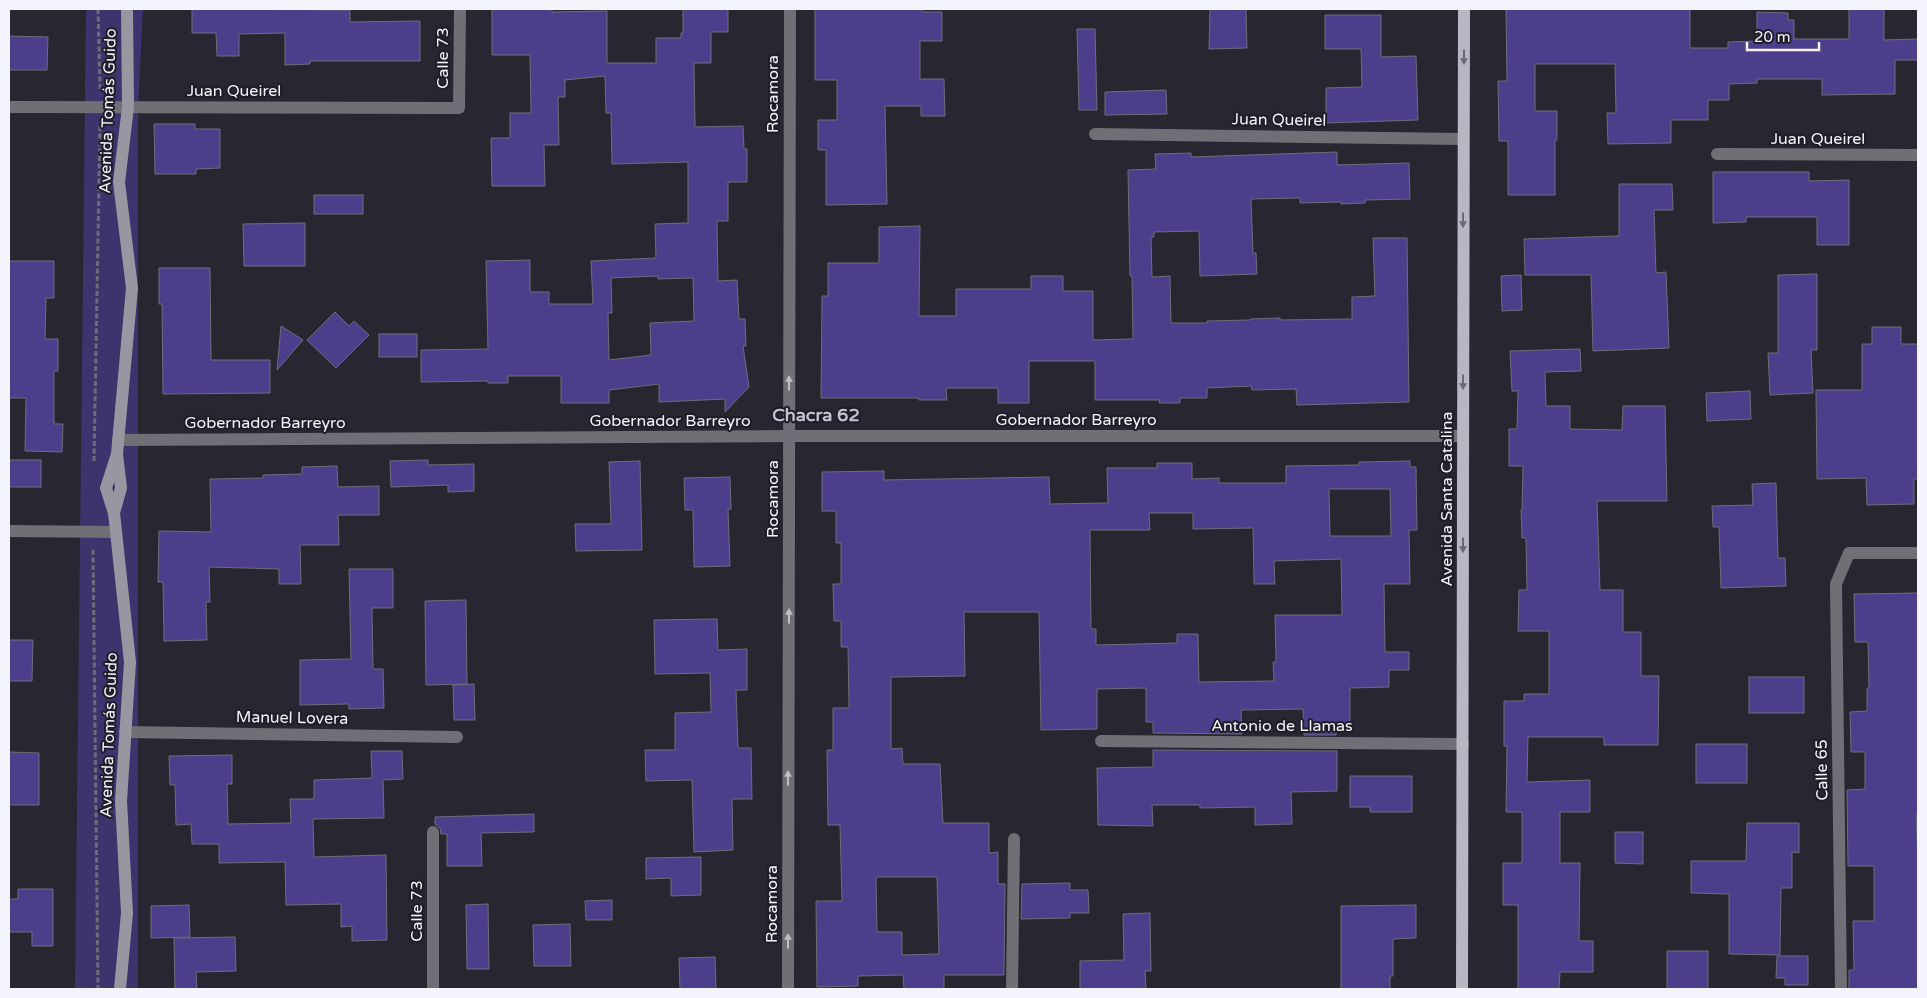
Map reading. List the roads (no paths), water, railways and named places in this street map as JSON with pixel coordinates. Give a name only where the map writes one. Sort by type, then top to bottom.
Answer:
[{"type":"main road","name":"Avenida Tomás Guido","points":[[120,989],[127,914],[120,801],[130,662],[114,513],[106,488],[117,454],[132,288],[119,182],[128,108],[127,9]]},
{"type":"main road","name":"Avenida Santa Catalina","points":[[1462,989],[1464,9]]},
{"type":"street","name":"Calle 73","points":[[459,108],[460,9]]},
{"type":"street","name":"Rocamora","points":[[788,989],[790,9]]},
{"type":"street","name":"Juan Queirel","points":[[9,107],[459,108]]},
{"type":"street","name":"Juan Queirel","points":[[1094,134],[1463,138]]},
{"type":"street","name":"Juan Queirel","points":[[1717,154],[1918,155]]},
{"type":"street","name":"Gobernador Barreyro","points":[[118,440],[789,436],[1463,436]]},
{"type":"street","points":[[9,531],[115,532]]},
{"type":"street","name":"Calle 65","points":[[1841,989],[1836,584],[1849,553],[1918,553]]},
{"type":"street","name":"Manuel Lovera","points":[[125,732],[457,737]]},
{"type":"street","name":"Antonio de Llamas","points":[[1101,741],[1463,744]]},
{"type":"street","name":"Calle 73","points":[[433,832],[433,989]]},
{"type":"street","points":[[1012,989],[1014,839]]},
{"type":"district","name":"Chacra 62","points":[[816,415]]}]
